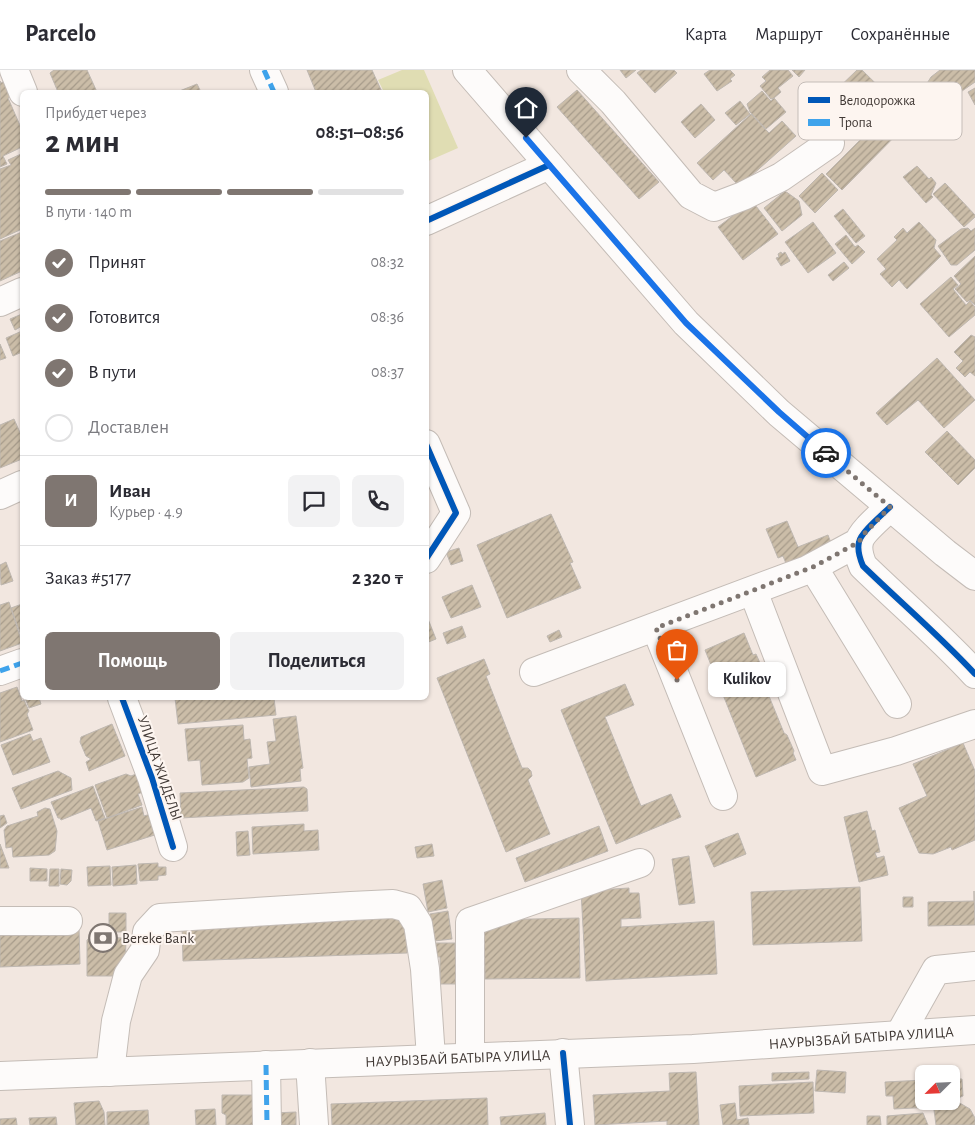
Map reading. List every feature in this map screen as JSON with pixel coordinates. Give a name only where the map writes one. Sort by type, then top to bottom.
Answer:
[{"type":"main road","points":[[14,70],[22,90]]},
{"type":"main road","points":[[264,70],[273,90]]},
{"type":"main road","points":[[466,70],[686,323],[779,412],[890,507],[975,576]]},
{"type":"main road","points":[[580,70],[613,102],[692,195],[714,207],[743,196],[780,177],[830,143]]},
{"type":"main road","points":[[429,220],[550,165]]},
{"type":"main road","points":[[0,302],[20,293]]},
{"type":"main road","points":[[429,451],[456,513],[429,554]]},
{"type":"main road","points":[[534,672],[656,628],[813,567],[859,542],[863,535],[890,507]]},
{"type":"main road","points":[[859,542],[860,558],[863,566],[955,652],[975,674]]},
{"type":"main road","points":[[813,567],[897,704]]},
{"type":"main road","points":[[752,591],[822,771],[896,751],[975,724]]},
{"type":"main road","points":[[656,628],[723,796]]},
{"type":"main road","points":[[0,672],[20,664]]},
{"type":"main road","name":"УЛИЦА ЖИДЕЛЫ","points":[[123,700],[152,778],[173,847]]},
{"type":"main road","points":[[470,1057],[470,922],[640,863]]},
{"type":"main road","points":[[110,1072],[116,1021],[128,975],[145,950],[147,932],[160,918],[393,904],[408,908],[418,924],[426,969],[431,1058]]},
{"type":"main road","points":[[0,921],[68,921]]},
{"type":"main road","points":[[900,1034],[936,970],[975,966]]},
{"type":"main road","name":"НАУРЫЗБАЙ БАТЫРА УЛИЦА","points":[[0,1076],[693,1048],[975,1030]]},
{"type":"main road","points":[[564,1053],[570,1125]]},
{"type":"main road","points":[[310,1064],[314,1125]]},
{"type":"main road","points":[[266,1065],[267,1125]]},
{"type":"shaded area","points":[[402,70],[424,70],[458,148],[429,161],[429,90],[383,90],[378,80]]},
{"type":"building","points":[[54,70],[87,70],[96,90],[57,90],[50,73]]},
{"type":"building","points":[[307,70],[372,70],[381,90],[315,90]]},
{"type":"building","points":[[620,70],[636,70],[626,78]]},
{"type":"building","points":[[641,70],[674,70],[677,73],[655,93],[637,73]]},
{"type":"building","points":[[710,70],[730,70],[735,75],[730,79],[732,81],[717,91],[704,74]]},
{"type":"building","points":[[770,70],[788,70],[793,76],[778,88],[781,92],[771,99],[760,86],[766,81],[762,77]]},
{"type":"building","points":[[792,70],[805,70],[799,77]]},
{"type":"building","points":[[857,70],[862,70],[874,82],[845,82]]},
{"type":"building","points":[[940,70],[975,70],[975,82],[962,91],[962,82],[928,82]]},
{"type":"building","points":[[8,79],[15,94],[8,98],[20,125],[20,148],[3,156],[7,164],[0,167],[0,81],[1,83]]},
{"type":"building","points":[[197,84],[200,90],[182,90]]},
{"type":"building","points":[[975,88],[975,105],[968,92]]},
{"type":"building","points":[[577,90],[659,182],[639,199],[557,107]]},
{"type":"building","points":[[762,91],[771,101],[774,98],[786,112],[766,129],[750,112],[747,104]]},
{"type":"building","points":[[740,101],[750,114],[736,125],[725,113]]},
{"type":"building","points":[[701,104],[715,120],[695,138],[681,122]]},
{"type":"building","points":[[751,114],[769,133],[782,121],[796,136],[742,184],[737,184],[724,170],[713,180],[697,163]]},
{"type":"building","points":[[860,140],[891,140],[842,190],[826,174]]},
{"type":"building","points":[[20,154],[20,230],[0,239],[0,169],[11,165],[8,160]]},
{"type":"building","points":[[917,166],[929,179],[931,177],[936,183],[931,195],[933,197],[926,203],[903,177]]},
{"type":"building","points":[[822,173],[838,190],[815,213],[799,196]]},
{"type":"building","points":[[945,183],[975,215],[964,227],[933,194]]},
{"type":"building","points":[[785,191],[799,201],[802,215],[782,231],[764,208]]},
{"type":"building","points":[[752,201],[778,234],[743,260],[718,227]]},
{"type":"building","points":[[843,209],[865,236],[856,243],[834,216]]},
{"type":"building","points":[[813,222],[836,253],[808,273],[785,242]]},
{"type":"building","points":[[919,222],[936,240],[934,248],[941,256],[907,289],[899,280],[892,287],[880,274],[886,269],[877,259],[897,240],[894,237],[903,228],[907,233]]},
{"type":"building","points":[[968,228],[971,231],[975,228],[975,250],[957,265],[951,265],[938,246],[961,229]]},
{"type":"building","points":[[20,233],[20,272],[0,281],[0,241]]},
{"type":"building","points":[[846,235],[855,247],[858,245],[865,252],[852,264],[835,244]]},
{"type":"building","points":[[781,252],[782,254],[785,252],[790,261],[781,266],[776,258],[779,257],[778,254]]},
{"type":"building","points":[[975,256],[975,305],[970,300],[967,302],[955,289],[961,284],[954,276]]},
{"type":"building","points":[[844,262],[849,268],[833,281],[828,275]]},
{"type":"building","points":[[951,277],[958,285],[953,289],[966,305],[970,301],[975,307],[975,315],[949,337],[920,304]]},
{"type":"building","points":[[20,315],[20,327],[15,330],[10,319]]},
{"type":"building","points":[[20,332],[20,353],[13,356],[6,338]]},
{"type":"building","points":[[971,335],[975,337],[975,376],[970,372],[965,377],[956,368],[963,361],[954,352]]},
{"type":"building","points":[[0,344],[6,358],[0,360]]},
{"type":"building","points":[[937,358],[975,400],[944,428],[918,400],[887,425],[876,413]]},
{"type":"building","points":[[14,419],[20,432],[20,460],[0,468],[0,425]]},
{"type":"building","points":[[947,431],[975,460],[975,468],[958,485],[925,452]]},
{"type":"building","points":[[551,514],[573,562],[570,563],[581,588],[507,618],[477,545]]},
{"type":"building","points":[[787,521],[798,547],[828,535],[834,551],[787,566],[783,556],[778,558],[766,529]]},
{"type":"building","points":[[459,548],[463,561],[451,565],[446,552]]},
{"type":"building","points":[[6,562],[13,581],[1,585],[0,565]]},
{"type":"building","points":[[472,585],[481,607],[451,618],[442,597]]},
{"type":"building","points":[[9,602],[20,637],[20,644],[0,651],[0,605]]},
{"type":"building","points":[[20,605],[20,633],[11,608]]},
{"type":"building","points":[[429,622],[436,639],[429,642]]},
{"type":"building","points":[[462,626],[466,637],[447,644],[443,633]]},
{"type":"building","points":[[559,630],[562,637],[550,642],[547,636]]},
{"type":"building","points":[[744,633],[753,655],[756,654],[764,672],[760,674],[784,733],[787,735],[794,751],[796,760],[756,777],[705,650]]},
{"type":"building","points":[[484,659],[490,674],[486,676],[522,768],[528,768],[531,771],[532,776],[528,780],[550,834],[506,852],[437,678]]},
{"type":"building","points":[[625,684],[634,705],[605,717],[641,806],[671,794],[681,817],[616,844],[561,710]]},
{"type":"building","points":[[17,687],[20,700],[24,700],[29,711],[27,714],[33,730],[0,742],[0,693]]},
{"type":"building","points":[[26,700],[40,700],[41,704],[29,708]]},
{"type":"building","points":[[175,700],[274,700],[276,715],[178,724]]},
{"type":"building","points":[[296,716],[303,768],[300,769],[301,781],[251,787],[249,767],[270,764],[267,742],[276,741],[273,719]]},
{"type":"building","points":[[112,724],[125,756],[89,771],[86,762],[91,759],[86,756],[80,742],[81,737]]},
{"type":"building","points":[[243,725],[244,740],[250,739],[252,758],[247,759],[249,778],[243,782],[202,785],[200,760],[188,761],[185,729]]},
{"type":"building","points":[[30,734],[33,741],[41,738],[50,762],[13,775],[1,745]]},
{"type":"building","points":[[963,743],[975,771],[975,840],[952,850],[951,847],[933,854],[919,853],[899,808],[927,796],[913,764]]},
{"type":"building","points":[[58,771],[71,778],[72,790],[21,809],[12,788]]},
{"type":"building","points":[[126,774],[131,776],[136,774],[143,792],[138,794],[142,805],[107,818],[95,785]]},
{"type":"building","points":[[93,786],[105,818],[96,821],[91,808],[61,820],[58,818],[51,802]]},
{"type":"building","points":[[304,787],[307,789],[308,811],[181,818],[180,793]]},
{"type":"building","points":[[142,807],[144,816],[154,813],[161,833],[107,850],[98,821]]},
{"type":"building","points":[[45,808],[50,809],[57,831],[55,851],[49,855],[13,857],[12,847],[6,848],[4,830],[7,826],[38,816],[37,812]]},
{"type":"building","points":[[867,811],[872,831],[875,830],[880,852],[875,853],[877,858],[884,856],[888,875],[859,882],[844,817]]},
{"type":"building","points":[[4,815],[7,823],[0,828],[0,816]]},
{"type":"building","points":[[304,824],[304,831],[318,830],[319,850],[253,854],[252,827]]},
{"type":"building","points":[[599,826],[608,851],[525,882],[516,858]]},
{"type":"building","points":[[248,831],[250,855],[237,856],[236,832]]},
{"type":"building","points":[[738,833],[746,854],[714,867],[705,846]]},
{"type":"building","points":[[0,844],[9,868],[0,868]]},
{"type":"building","points":[[432,844],[434,856],[417,858],[415,847]]},
{"type":"building","points":[[689,856],[695,903],[679,905],[672,859]]},
{"type":"building","points":[[158,863],[158,867],[166,867],[166,875],[158,876],[158,880],[140,881],[138,864]]},
{"type":"building","points":[[136,865],[137,884],[113,886],[112,867]]},
{"type":"building","points":[[110,866],[111,885],[88,886],[87,867]]},
{"type":"building","points":[[30,868],[47,869],[47,881],[30,881]]},
{"type":"building","points":[[50,869],[59,869],[59,886],[49,886]]},
{"type":"building","points":[[61,869],[72,870],[71,881],[67,885],[60,884]]},
{"type":"building","points":[[442,880],[447,908],[428,912],[423,884]]},
{"type":"building","points":[[860,887],[862,941],[753,945],[751,892]]},
{"type":"building","points":[[629,888],[629,893],[639,893],[641,918],[621,919],[621,927],[714,921],[717,974],[586,981],[581,891]]},
{"type":"building","points":[[974,891],[975,925],[928,926],[928,902],[974,901]]},
{"type":"building","points":[[903,897],[913,897],[913,907],[903,907]]},
{"type":"building","points":[[448,911],[452,939],[434,941],[430,914]]},
{"type":"building","points":[[109,913],[126,913],[126,932],[109,932]]},
{"type":"building","points":[[406,917],[407,953],[183,961],[182,925]]},
{"type":"building","points":[[579,918],[580,978],[485,979],[484,920]]},
{"type":"building","points":[[79,928],[80,964],[0,967],[0,931]]},
{"type":"building","points":[[91,937],[126,938],[125,974],[116,976],[87,976],[87,940]]},
{"type":"building","points":[[434,943],[455,943],[456,984],[440,984],[440,957],[434,957]]},
{"type":"building","points":[[817,1070],[846,1072],[845,1093],[815,1091]]},
{"type":"building","points":[[696,1072],[699,1125],[667,1125],[667,1121],[595,1125],[593,1095],[670,1091],[669,1073]]},
{"type":"building","points":[[809,1072],[809,1079],[772,1081],[772,1073]]},
{"type":"building","points":[[960,1079],[962,1079],[963,1096],[960,1097]]},
{"type":"building","points":[[915,1080],[915,1108],[894,1109],[893,1096],[886,1096],[885,1082]]},
{"type":"building","points":[[813,1082],[814,1113],[740,1116],[739,1086]]},
{"type":"building","points":[[222,1095],[260,1095],[258,1125],[226,1125],[226,1115],[222,1113]]},
{"type":"building","points":[[487,1098],[488,1125],[332,1125],[331,1104]]},
{"type":"building","points":[[99,1101],[104,1112],[105,1125],[76,1125],[74,1103]]},
{"type":"building","points":[[735,1103],[737,1120],[748,1118],[749,1125],[723,1125],[720,1105]]},
{"type":"building","points":[[960,1103],[970,1109],[975,1118],[975,1125],[936,1125],[934,1110],[960,1110]]},
{"type":"building","points":[[215,1109],[216,1125],[196,1125],[195,1110]]},
{"type":"building","points":[[148,1110],[149,1125],[107,1125],[107,1112]]},
{"type":"building","points":[[296,1112],[296,1125],[274,1125],[273,1113]]},
{"type":"building","points":[[545,1113],[546,1125],[501,1125],[500,1117]]},
{"type":"building","points":[[923,1113],[928,1125],[887,1125],[887,1116]]},
{"type":"building","points":[[867,1116],[880,1116],[881,1125],[867,1125]]},
{"type":"building","points":[[56,1117],[57,1125],[30,1125],[29,1118]]},
{"type":"building","points":[[16,1118],[17,1125],[0,1125],[0,1119]]},
{"type":"marked path","points":[[264,70],[273,90]]},
{"type":"marked path","points":[[0,671],[20,664]]},
{"type":"marked path","points":[[266,1065],[267,1125]]},
{"type":"cycle path","points":[[429,220],[549,165]]},
{"type":"cycle path","points":[[429,451],[456,513],[429,554]]},
{"type":"cycle path","points":[[890,507],[861,538],[858,545],[863,566],[975,674]]},
{"type":"cycle path","points":[[123,700],[152,778],[173,847]]},
{"type":"cycle path","points":[[563,1053],[570,1125]]},
{"type":"way so far","points":[[677,680],[656,628],[813,567],[859,542],[863,535],[890,507],[826,453]]},
{"type":"place","name":"Kulikov","points":[[677,680]]},
{"type":"place","name":"Bereke Bank","points":[[103,938]]},
{"type":"route","points":[[526,138],[686,323],[779,412],[826,453]]}]
